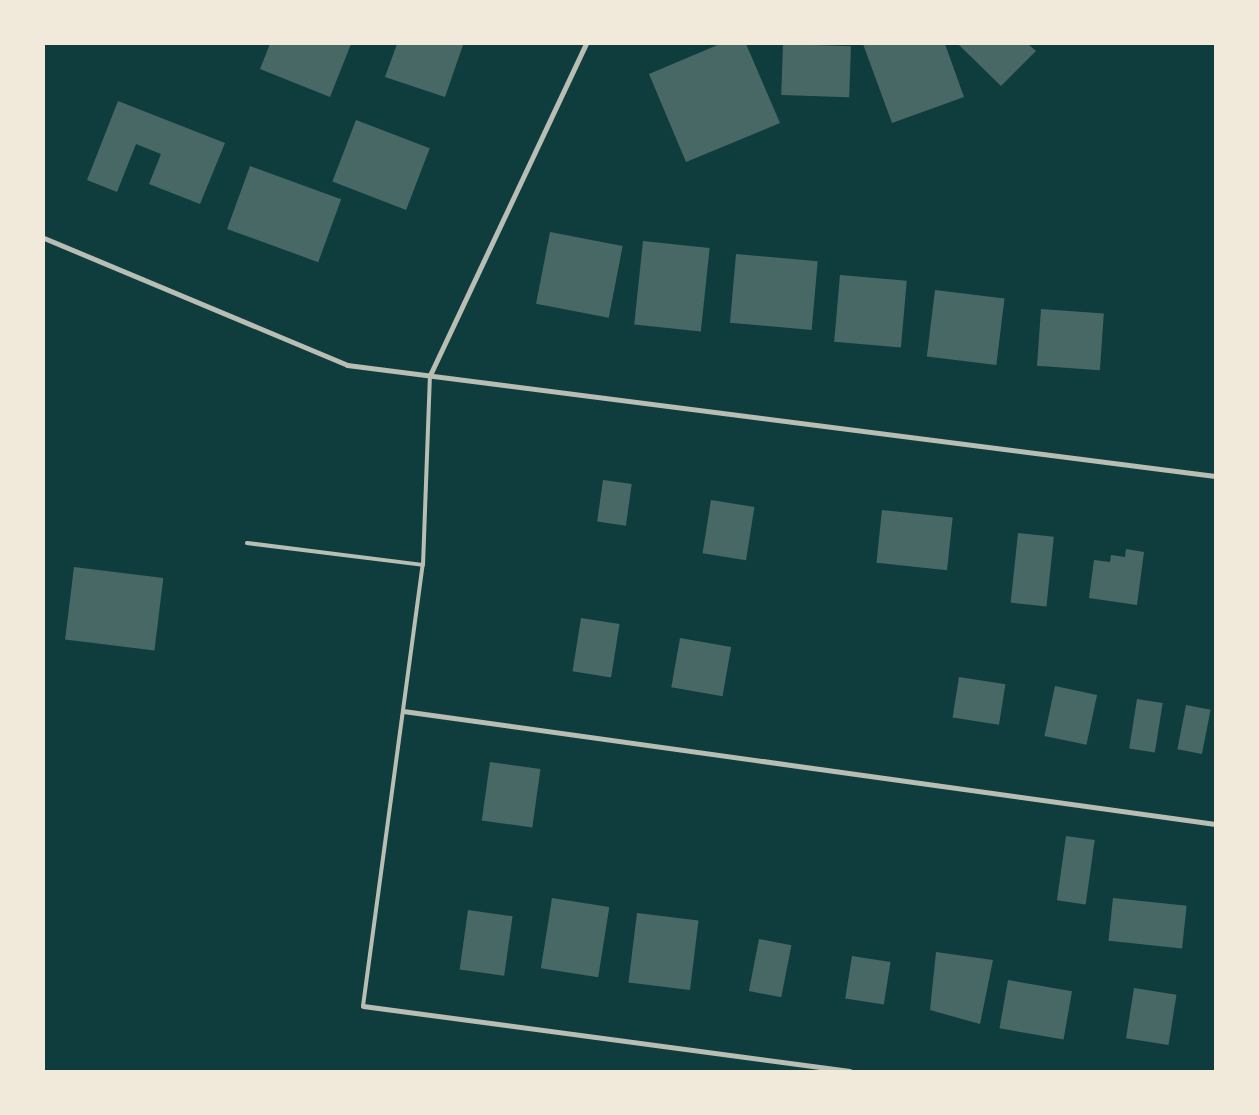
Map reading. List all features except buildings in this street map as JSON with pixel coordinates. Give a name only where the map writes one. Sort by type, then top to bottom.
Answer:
[{"type":"street","points":[[430,375],[584,44]]},
{"type":"street","points":[[44,238],[347,365],[1215,476]]},
{"type":"street","points":[[403,710],[1215,824]]},
{"type":"street","points":[[363,1006],[850,1071]]},
{"type":"lane","points":[[363,1006],[423,565],[430,375]]},
{"type":"lane","points":[[247,543],[423,565]]}]
